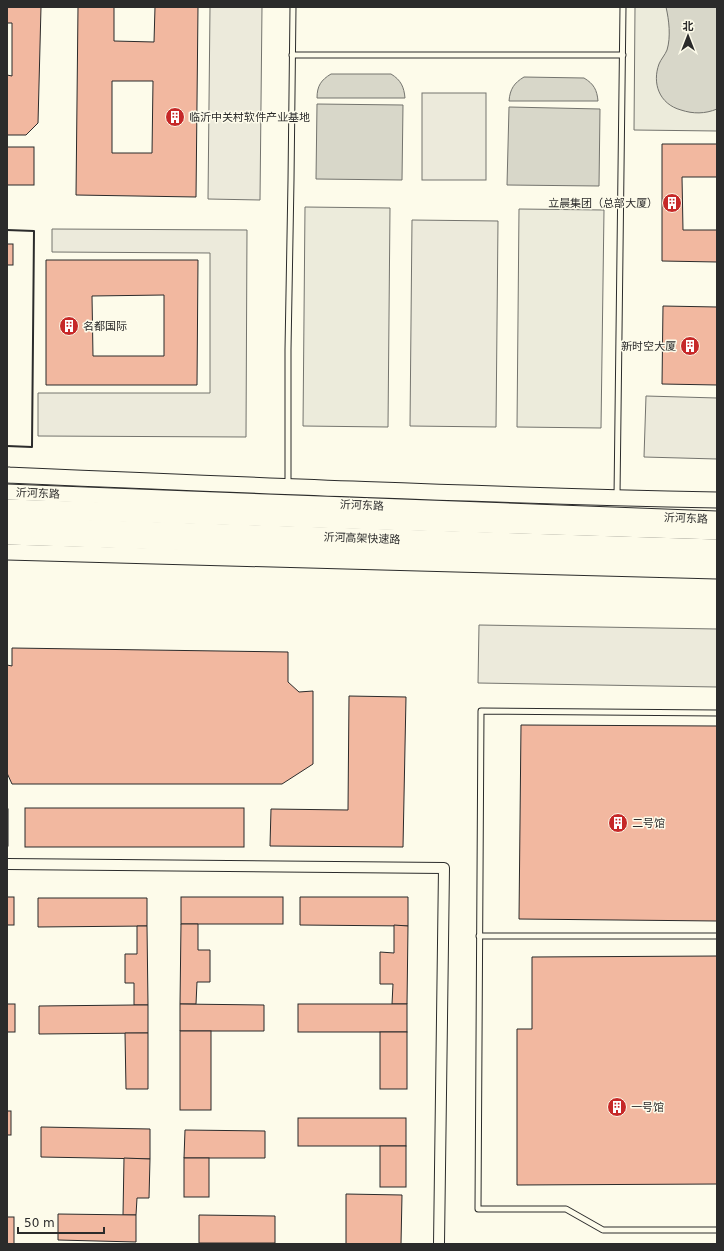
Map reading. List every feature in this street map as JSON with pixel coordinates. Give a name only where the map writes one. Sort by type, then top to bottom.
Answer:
[{"type":"highway","name":"沂河高架快速路","points":[[7,509],[717,530]]},
{"type":"highway","name":"沂河高架快速路","points":[[7,527],[717,549]]},
{"type":"main road","points":[[7,475],[288,487],[717,500]]},
{"type":"main road","name":"沂河东路","points":[[7,492],[717,519]]},
{"type":"main road","points":[[7,537],[717,560]]},
{"type":"main road","points":[[7,552],[717,571]]},
{"type":"main road","points":[[686,559],[717,571]]},
{"type":"street","points":[[7,864],[444,868],[439,1244]]},
{"type":"lane","points":[[288,487],[288,350],[293,7]]},
{"type":"lane","points":[[617,498],[623,7]]},
{"type":"lane","points":[[292,54],[623,54]]},
{"type":"lane","points":[[717,713],[481,711],[478,1210],[566,1210],[603,1230],[717,1230]]},
{"type":"lane","points":[[479,936],[717,936]]},
{"type":"shaded area","points":[[210,7],[262,7],[260,200],[208,199]]},
{"type":"shaded area","points":[[635,7],[717,7],[717,131],[634,130]]},
{"type":"shaded area","points":[[666,7],[717,7],[717,109],[699,113],[681,110],[667,103],[659,92],[656,78],[657,71],[667,50],[669,40],[669,23]]},
{"type":"shaded area","points":[[331,74],[391,74],[401,84],[404,90],[405,98],[317,98],[320,84]]},
{"type":"shaded area","points":[[524,77],[584,78],[594,88],[598,101],[509,101],[510,93],[513,87]]},
{"type":"shaded area","points":[[422,93],[486,93],[486,180],[422,180]]},
{"type":"shaded area","points":[[317,104],[403,105],[402,180],[316,179]]},
{"type":"shaded area","points":[[509,107],[600,109],[599,186],[507,185]]},
{"type":"shaded area","points":[[305,207],[390,208],[388,427],[303,426]]},
{"type":"shaded area","points":[[519,209],[604,210],[601,428],[517,427]]},
{"type":"shaded area","points":[[412,220],[498,221],[496,427],[410,426]]},
{"type":"shaded area","points":[[52,229],[247,230],[246,437],[38,436],[38,393],[210,393],[210,253],[52,252]]},
{"type":"shaded area","points":[[646,396],[717,398],[717,459],[644,457]]},
{"type":"shaded area","points":[[479,625],[717,629],[717,687],[478,683]]},
{"type":"building","points":[[7,7],[41,7],[38,123],[26,135],[7,135],[7,75],[12,76],[12,23],[7,23]]},
{"type":"building","name":"临沂中关村软件产业基地","points":[[78,7],[114,7],[114,41],[154,42],[155,7],[198,7],[196,197],[76,195]],"holes":[[[112,81],[153,81],[152,153],[112,153]]]},
{"type":"building","name":"立晨集团（总部大厦）","points":[[662,144],[717,144],[717,177],[682,177],[683,230],[717,230],[717,262],[662,261]]},
{"type":"building","points":[[7,147],[34,147],[34,185],[7,185]]},
{"type":"building","points":[[7,244],[13,244],[13,265],[7,265]]},
{"type":"building","name":"名都国际","points":[[46,260],[198,260],[197,385],[46,385]],"holes":[[[164,295],[164,356],[93,356],[92,296]]]},
{"type":"building","name":"新时空大厦","points":[[663,306],[717,307],[717,385],[662,384]]},
{"type":"building","points":[[12,648],[288,652],[288,682],[299,692],[313,691],[313,764],[282,784],[12,784],[7,773],[7,665],[12,666]]},
{"type":"building","points":[[349,696],[406,697],[403,847],[270,846],[271,809],[348,810]]},
{"type":"building","name":"二号馆","points":[[521,725],[717,726],[717,921],[519,919]]},
{"type":"building","points":[[25,808],[244,808],[244,847],[25,847]]},
{"type":"building","points":[[8,809],[8,846],[7,846]]},
{"type":"building","points":[[7,897],[14,897],[14,925],[7,925]]},
{"type":"building","points":[[181,897],[283,897],[283,924],[181,924]]},
{"type":"building","points":[[300,897],[408,897],[408,926],[300,925]]},
{"type":"building","points":[[38,898],[147,898],[147,926],[38,927]]},
{"type":"building","points":[[181,924],[198,924],[198,950],[210,950],[210,982],[197,982],[196,1004],[180,1004]]},
{"type":"building","points":[[394,925],[408,926],[407,1004],[392,1004],[393,984],[380,984],[380,952],[394,953]]},
{"type":"building","points":[[137,926],[147,926],[148,1005],[134,1005],[134,983],[125,983],[125,954],[137,954]]},
{"type":"building","name":"一号馆","points":[[717,956],[717,1184],[517,1185],[517,1029],[532,1029],[532,957]]},
{"type":"building","points":[[7,1004],[15,1004],[15,1032],[7,1032]]},
{"type":"building","points":[[180,1004],[264,1005],[264,1031],[180,1031]]},
{"type":"building","points":[[298,1004],[407,1004],[407,1032],[298,1032]]},
{"type":"building","points":[[148,1005],[148,1033],[39,1034],[39,1006]]},
{"type":"building","points":[[180,1031],[211,1031],[211,1110],[180,1110]]},
{"type":"building","points":[[380,1032],[407,1032],[407,1089],[380,1089]]},
{"type":"building","points":[[125,1033],[148,1033],[148,1089],[126,1089]]},
{"type":"building","points":[[7,1111],[11,1111],[11,1135],[7,1135]]},
{"type":"building","points":[[298,1118],[406,1118],[406,1146],[298,1146]]},
{"type":"building","points":[[41,1127],[150,1129],[150,1159],[41,1157]]},
{"type":"building","points":[[185,1130],[265,1131],[265,1158],[184,1158]]},
{"type":"building","points":[[380,1146],[406,1146],[406,1187],[380,1187]]},
{"type":"building","points":[[124,1158],[150,1159],[149,1198],[137,1198],[136,1215],[123,1215]]},
{"type":"building","points":[[184,1158],[209,1158],[209,1197],[184,1197]]},
{"type":"building","points":[[346,1194],[402,1195],[401,1244],[346,1244]]},
{"type":"building","points":[[58,1214],[136,1215],[136,1242],[58,1240]]},
{"type":"building","points":[[199,1215],[275,1216],[275,1243],[199,1243]]},
{"type":"building","points":[[7,1217],[14,1217],[14,1244],[7,1244]]},
{"type":"wall","points":[[7,230],[34,231],[32,447],[7,446]]},
{"type":"place","name":"临沂中关村软件产业基地","points":[[175,117]]},
{"type":"place","name":"立晨集团（总部大厦）","points":[[672,203]]},
{"type":"place","name":"名都国际","points":[[69,326]]},
{"type":"place","name":"新时空大厦","points":[[690,346]]},
{"type":"place","name":"二号馆","points":[[618,823]]},
{"type":"place","name":"一号馆","points":[[617,1107]]}]
